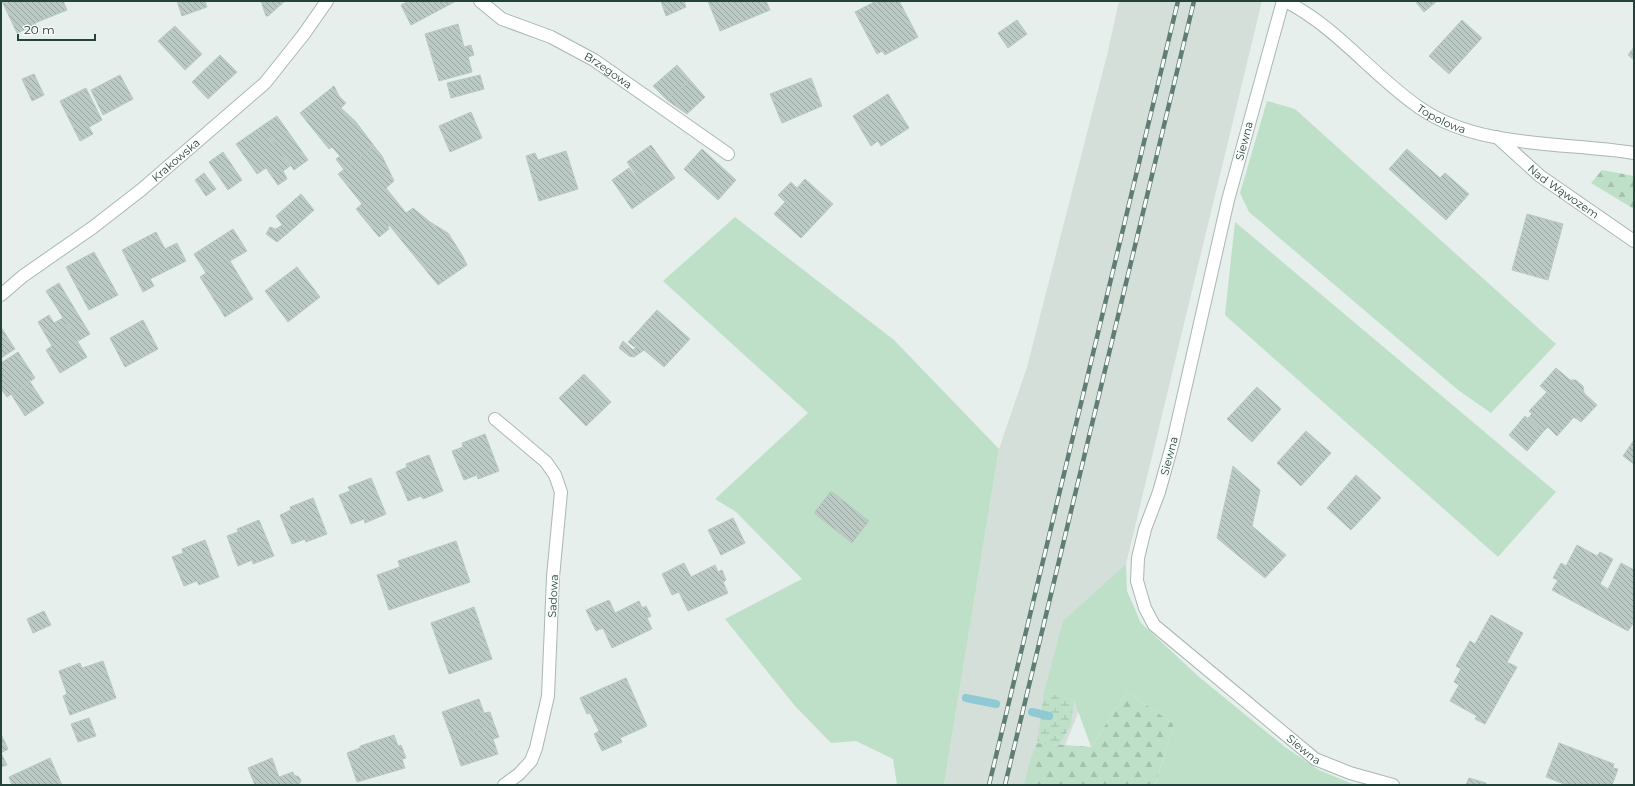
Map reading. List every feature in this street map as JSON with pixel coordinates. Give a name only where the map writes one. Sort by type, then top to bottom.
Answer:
[{"type":"street","name":"Krakowska","points":[[1,295],[23,276],[92,228],[141,190],[265,83],[304,34],[327,1]]},
{"type":"street","name":"Brzegowa","points":[[480,1],[502,19],[551,37],[594,60],[728,154]]},
{"type":"street","name":"Topolowa","points":[[1284,1],[1302,9],[1331,30],[1374,71],[1420,108],[1455,126],[1497,137],[1634,154]]},
{"type":"street","name":"Siewna","points":[[1284,1],[1228,200],[1173,442],[1159,492],[1145,529],[1138,558],[1137,581],[1145,608],[1154,624],[1315,759],[1350,773],[1393,785]]},
{"type":"street","name":"Nad Wąwozem","points":[[1497,137],[1540,176],[1634,241]]},
{"type":"street","name":"Sadowa","points":[[495,419],[546,462],[555,475],[561,492],[553,577],[548,696],[536,748],[531,762],[519,774],[504,785]]},
{"type":"shaded area","points":[[1119,1],[1262,1],[1126,564],[1089,686],[1049,785],[944,785],[999,449],[1027,367],[1107,55]]},
{"type":"green space","points":[[1267,101],[1295,109],[1556,344],[1491,413],[1458,390],[1249,212],[1240,193]]},
{"type":"green space","points":[[1602,170],[1634,176],[1634,209],[1591,183]]},
{"type":"green space","points":[[735,217],[894,340],[999,449],[944,785],[897,785],[893,759],[856,741],[831,743],[795,706],[725,619],[802,579],[736,512],[715,499],[808,413],[663,281]]},
{"type":"green space","points":[[1235,222],[1556,492],[1498,557],[1225,315]]},
{"type":"green space","points":[[1126,564],[1127,591],[1141,623],[1198,676],[1285,747],[1319,770],[1355,785],[1155,785],[1174,724],[1127,692],[1091,747],[1074,700],[1044,692],[1063,621]]},
{"type":"green space","points":[[1044,692],[1074,700],[1071,725],[1059,745],[1037,743]]},
{"type":"green space","points":[[1127,692],[1174,724],[1155,785],[1038,785],[1030,760],[1037,743],[1091,747]]},
{"type":"green space","points":[[1030,760],[1038,785],[1024,785]]},
{"type":"building","points":[[2,1],[63,1],[67,10],[35,23],[36,25],[17,33]]},
{"type":"building","points":[[177,1],[205,1],[207,7],[182,16]]},
{"type":"building","points":[[261,1],[285,1],[268,16],[266,16]]},
{"type":"building","points":[[409,1],[456,1],[411,25],[401,5]]},
{"type":"building","points":[[661,1],[684,1],[686,7],[666,16]]},
{"type":"building","points":[[708,1],[766,1],[770,10],[720,31]]},
{"type":"building","points":[[876,1],[899,1],[918,37],[885,55],[882,51],[877,54],[855,12]]},
{"type":"building","points":[[1415,1],[1437,1],[1424,12]]},
{"type":"building","points":[[1017,20],[1027,34],[1008,48],[998,33]]},
{"type":"building","points":[[1462,20],[1482,38],[1449,74],[1429,56]]},
{"type":"building","points":[[458,24],[464,47],[471,45],[474,55],[468,57],[472,72],[439,81],[425,34]]},
{"type":"building","points":[[175,26],[202,54],[185,70],[158,41]]},
{"type":"building","points":[[1634,47],[1634,60],[1628,55]]},
{"type":"building","points":[[220,55],[237,72],[208,99],[192,82]]},
{"type":"building","points":[[677,65],[690,80],[667,100],[653,86]]},
{"type":"building","points":[[34,74],[44,95],[32,101],[22,79]]},
{"type":"building","points":[[120,75],[133,99],[103,115],[91,90]]},
{"type":"building","points":[[480,75],[484,89],[451,98],[447,83]]},
{"type":"building","points":[[811,78],[822,106],[782,123],[770,94]]},
{"type":"building","points":[[690,80],[705,97],[687,114],[667,100]]},
{"type":"building","points":[[334,86],[339,96],[346,103],[341,108],[356,122],[374,146],[344,170],[336,159],[340,156],[332,147],[329,149],[300,113]]},
{"type":"building","points":[[86,88],[102,120],[89,127],[93,134],[80,141],[60,101]]},
{"type":"building","points":[[888,94],[909,128],[881,146],[878,141],[871,146],[853,116]]},
{"type":"building","points":[[471,112],[482,138],[450,152],[439,126]]},
{"type":"building","points":[[277,116],[308,160],[294,170],[262,126]]},
{"type":"building","points":[[262,126],[290,166],[283,171],[287,179],[278,185],[266,168],[257,174],[236,144]]},
{"type":"building","points":[[651,145],[675,178],[650,196],[627,162]]},
{"type":"building","points":[[374,146],[382,156],[394,181],[386,188],[406,213],[413,208],[430,222],[448,233],[467,265],[438,285],[389,225],[389,229],[379,237],[356,209],[362,204],[338,174]]},
{"type":"building","points":[[702,149],[736,180],[718,200],[684,169]]},
{"type":"building","points":[[1407,149],[1440,178],[1445,173],[1469,194],[1446,220],[1389,169]]},
{"type":"building","points":[[566,151],[578,189],[539,201],[526,156],[535,153],[538,160]]},
{"type":"building","points":[[223,152],[242,180],[228,190],[209,162]]},
{"type":"building","points":[[629,168],[650,196],[632,209],[612,180]]},
{"type":"building","points":[[204,173],[216,189],[206,196],[195,180]]},
{"type":"building","points":[[805,179],[833,204],[801,238],[774,214],[785,202],[778,195],[791,182],[797,188]]},
{"type":"building","points":[[301,194],[314,210],[288,233],[276,216]]},
{"type":"building","points":[[1527,214],[1563,224],[1548,280],[1512,270]]},
{"type":"building","points":[[282,225],[288,233],[277,242],[266,234],[270,227],[276,229]]},
{"type":"building","points":[[233,229],[247,251],[230,261],[253,299],[225,317],[200,277],[206,273],[194,254]]},
{"type":"building","points":[[156,232],[165,249],[177,243],[186,261],[150,279],[154,286],[143,292],[122,250]]},
{"type":"building","points":[[94,252],[118,295],[89,310],[66,267]]},
{"type":"building","points":[[297,267],[320,297],[288,322],[265,291]]},
{"type":"building","points":[[59,283],[90,334],[78,341],[46,291]]},
{"type":"building","points":[[657,310],[690,339],[664,367],[644,350],[634,357],[629,356],[619,348],[623,341],[633,350],[636,348],[628,342]]},
{"type":"building","points":[[49,315],[54,323],[63,318],[87,357],[60,373],[46,350],[52,346],[38,322]]},
{"type":"building","points":[[143,320],[158,349],[125,367],[110,338]]},
{"type":"building","points":[[1,327],[15,349],[1,358]]},
{"type":"building","points":[[18,352],[35,378],[7,397],[1,389],[1,363]]},
{"type":"building","points":[[1556,368],[1570,380],[1576,380],[1583,386],[1584,393],[1597,405],[1581,422],[1574,417],[1557,436],[1548,427],[1543,432],[1528,418],[1532,414],[1529,411],[1547,392],[1540,386]]},
{"type":"building","points":[[584,374],[611,402],[586,426],[559,398]]},
{"type":"building","points":[[30,382],[44,403],[25,416],[11,394]]},
{"type":"building","points":[[1257,387],[1281,409],[1252,442],[1227,419]]},
{"type":"building","points":[[1525,416],[1543,432],[1527,451],[1509,435]]},
{"type":"building","points":[[1306,431],[1331,453],[1301,486],[1277,463]]},
{"type":"building","points":[[485,434],[499,471],[478,479],[477,475],[464,480],[452,451],[463,447],[462,443]]},
{"type":"building","points":[[1634,440],[1634,464],[1623,456]]},
{"type":"building","points":[[429,455],[443,491],[423,499],[421,496],[408,501],[396,472],[407,467],[406,464]]},
{"type":"building","points":[[1233,466],[1260,490],[1252,526],[1286,555],[1265,578],[1217,538]]},
{"type":"building","points":[[1356,475],[1381,498],[1351,530],[1327,508]]},
{"type":"building","points":[[371,478],[386,514],[365,523],[364,519],[351,524],[339,495],[350,491],[348,487]]},
{"type":"building","points":[[831,491],[869,521],[852,543],[814,513]]},
{"type":"building","points":[[313,498],[327,534],[306,542],[305,539],[292,544],[280,515],[291,510],[290,507]]},
{"type":"building","points":[[733,518],[745,543],[721,555],[708,530]]},
{"type":"building","points":[[259,520],[274,556],[253,564],[252,560],[238,566],[227,536],[238,532],[237,529]]},
{"type":"building","points":[[205,540],[219,577],[199,585],[197,581],[184,586],[172,557],[183,553],[182,549]]},
{"type":"building","points":[[456,541],[470,582],[389,610],[377,575],[400,567],[398,561]]},
{"type":"building","points":[[1577,545],[1597,556],[1600,552],[1613,559],[1600,584],[1608,589],[1621,563],[1634,570],[1632,575],[1634,576],[1634,622],[1628,631],[1552,590],[1558,580],[1553,578],[1561,563],[1566,566]]},
{"type":"building","points":[[684,563],[691,577],[715,565],[718,572],[722,570],[726,580],[723,582],[728,593],[688,611],[679,592],[672,595],[662,574]]},
{"type":"building","points":[[609,600],[615,613],[639,601],[642,608],[646,606],[651,616],[647,618],[652,629],[612,648],[603,628],[596,631],[586,610]]},
{"type":"building","points":[[474,607],[492,659],[449,674],[431,623]]},
{"type":"building","points":[[44,611],[51,625],[33,633],[27,619]]},
{"type":"building","points":[[1491,615],[1523,633],[1507,662],[1517,667],[1485,724],[1475,719],[1477,716],[1450,701],[1459,685],[1454,682],[1461,669],[1456,666],[1470,641],[1475,644]]},
{"type":"building","points":[[103,661],[116,698],[70,715],[63,696],[67,694],[59,671],[80,663],[82,668]]},
{"type":"building","points":[[626,678],[647,726],[620,738],[622,742],[602,751],[594,734],[599,731],[590,713],[587,714],[580,698]]},
{"type":"building","points":[[479,699],[484,713],[490,712],[494,724],[452,739],[442,712]]},
{"type":"building","points":[[89,718],[96,736],[78,742],[71,724]]},
{"type":"building","points":[[494,724],[499,737],[493,739],[498,754],[461,766],[452,739]]},
{"type":"building","points":[[394,735],[398,746],[401,745],[406,758],[402,759],[405,768],[357,782],[347,753],[360,748],[360,746]]},
{"type":"building","points":[[2,736],[8,749],[1,753],[1,737]]},
{"type":"building","points":[[1559,743],[1614,764],[1613,768],[1618,769],[1612,785],[1567,785],[1546,777]]},
{"type":"building","points":[[1,753],[7,765],[1,767]]},
{"type":"building","points":[[50,758],[62,785],[12,785],[9,777]]},
{"type":"building","points":[[272,758],[279,777],[293,772],[294,775],[299,777],[301,781],[299,785],[255,785],[248,768]]},
{"type":"building","points":[[1469,778],[1486,783],[1486,785],[1466,785]]},
{"type":"waterway","points":[[966,698],[996,704]]},
{"type":"waterway","points":[[1032,712],[1049,716]]},
{"type":"railway","points":[[989,785],[1178,1]]},
{"type":"railway","points":[[1005,785],[1194,1]]}]
